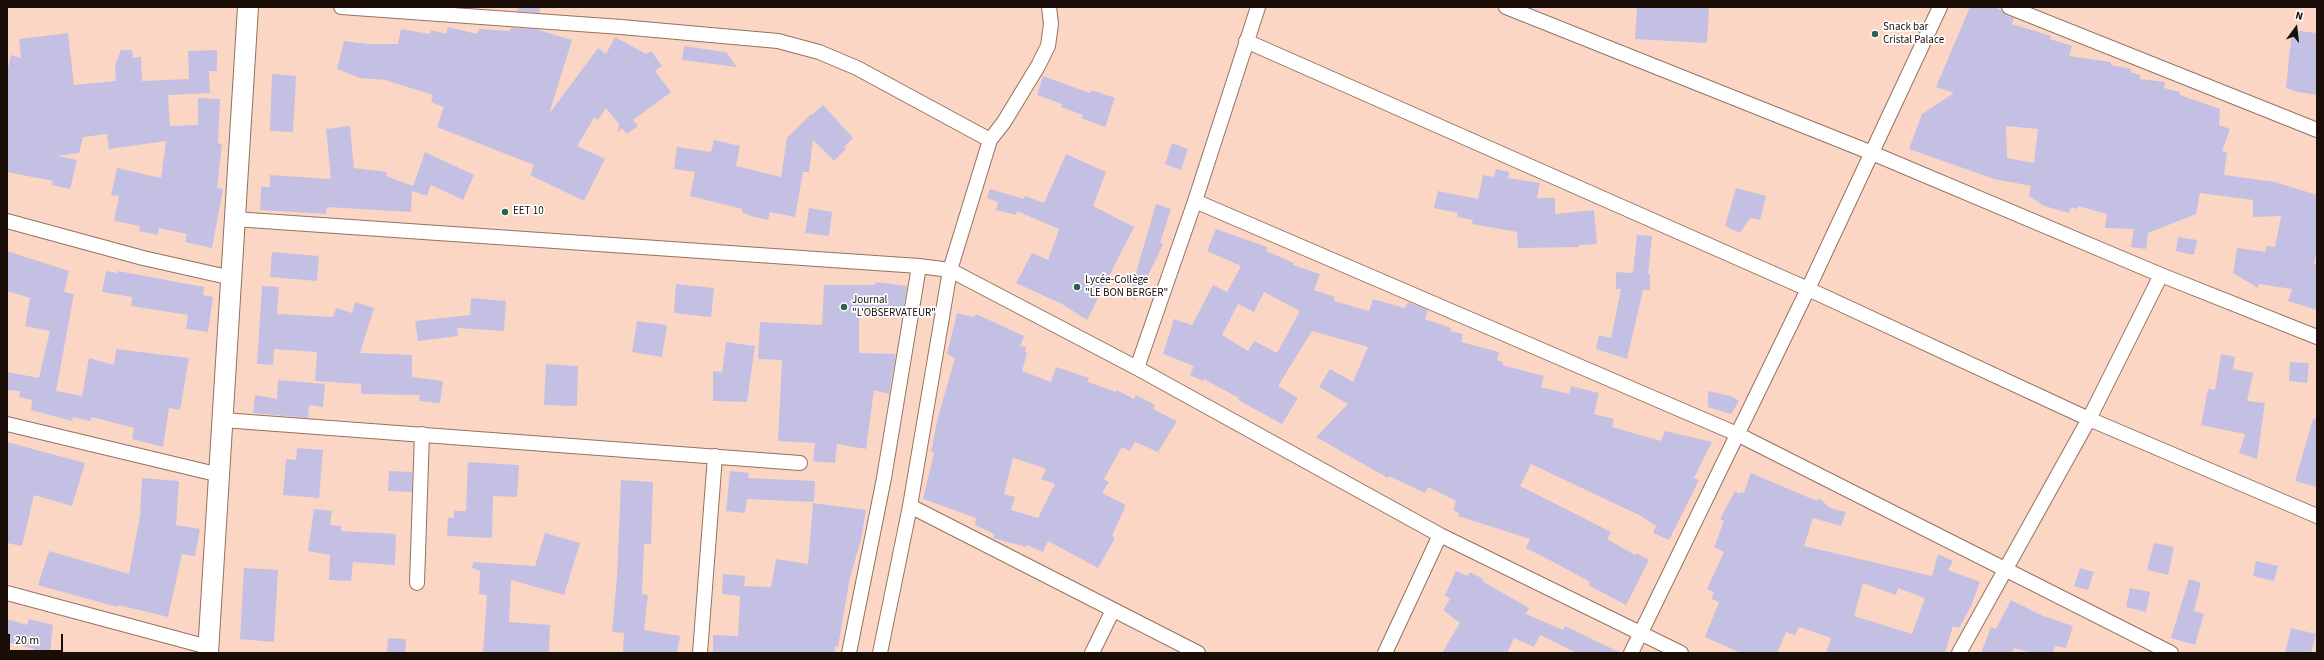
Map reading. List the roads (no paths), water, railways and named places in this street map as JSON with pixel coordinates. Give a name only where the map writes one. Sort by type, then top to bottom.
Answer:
[{"type":"street","points":[[7,593],[208,650],[248,7]]},
{"type":"street","points":[[341,7],[622,27],[778,41],[819,52],[857,68],[990,140]]},
{"type":"street","points":[[880,653],[910,506],[950,270],[990,140],[1004,122],[1038,66],[1048,46],[1051,24],[1049,7]]},
{"type":"street","points":[[1137,368],[1195,201],[1258,7]]},
{"type":"street","points":[[1506,7],[1872,153],[2161,275],[2317,337]]},
{"type":"street","points":[[1631,653],[1808,289],[1940,7]]},
{"type":"street","points":[[2009,7],[2317,130]]},
{"type":"street","points":[[1246,41],[1808,289],[2089,418],[2317,516]]},
{"type":"street","points":[[1195,201],[1737,434],[2171,653]]},
{"type":"street","points":[[234,219],[919,266],[950,270],[1137,368],[1440,535],[1682,653]]},
{"type":"street","points":[[7,221],[143,258],[232,278]]},
{"type":"street","points":[[849,653],[884,478],[919,266]]},
{"type":"street","points":[[1958,653],[2089,418],[2161,275]]},
{"type":"street","points":[[223,420],[800,463]]},
{"type":"street","points":[[7,424],[220,475]]},
{"type":"street","points":[[417,583],[422,434]]},
{"type":"street","points":[[700,653],[715,456]]},
{"type":"street","points":[[910,506],[1198,653]]},
{"type":"street","points":[[1386,653],[1440,535]]},
{"type":"street","points":[[1092,653],[1113,610]]},
{"type":"place","name":"Snack bar Cristal Palace","points":[[1875,34]]},
{"type":"place","name":"EET 10","points":[[505,212]]},
{"type":"place","name":"Lycée-Collège \"LE BON BERGER\"","points":[[1077,287]]},
{"type":"place","name":"Journal \"L'OBSERVATEUR\"","points":[[844,307]]}]
